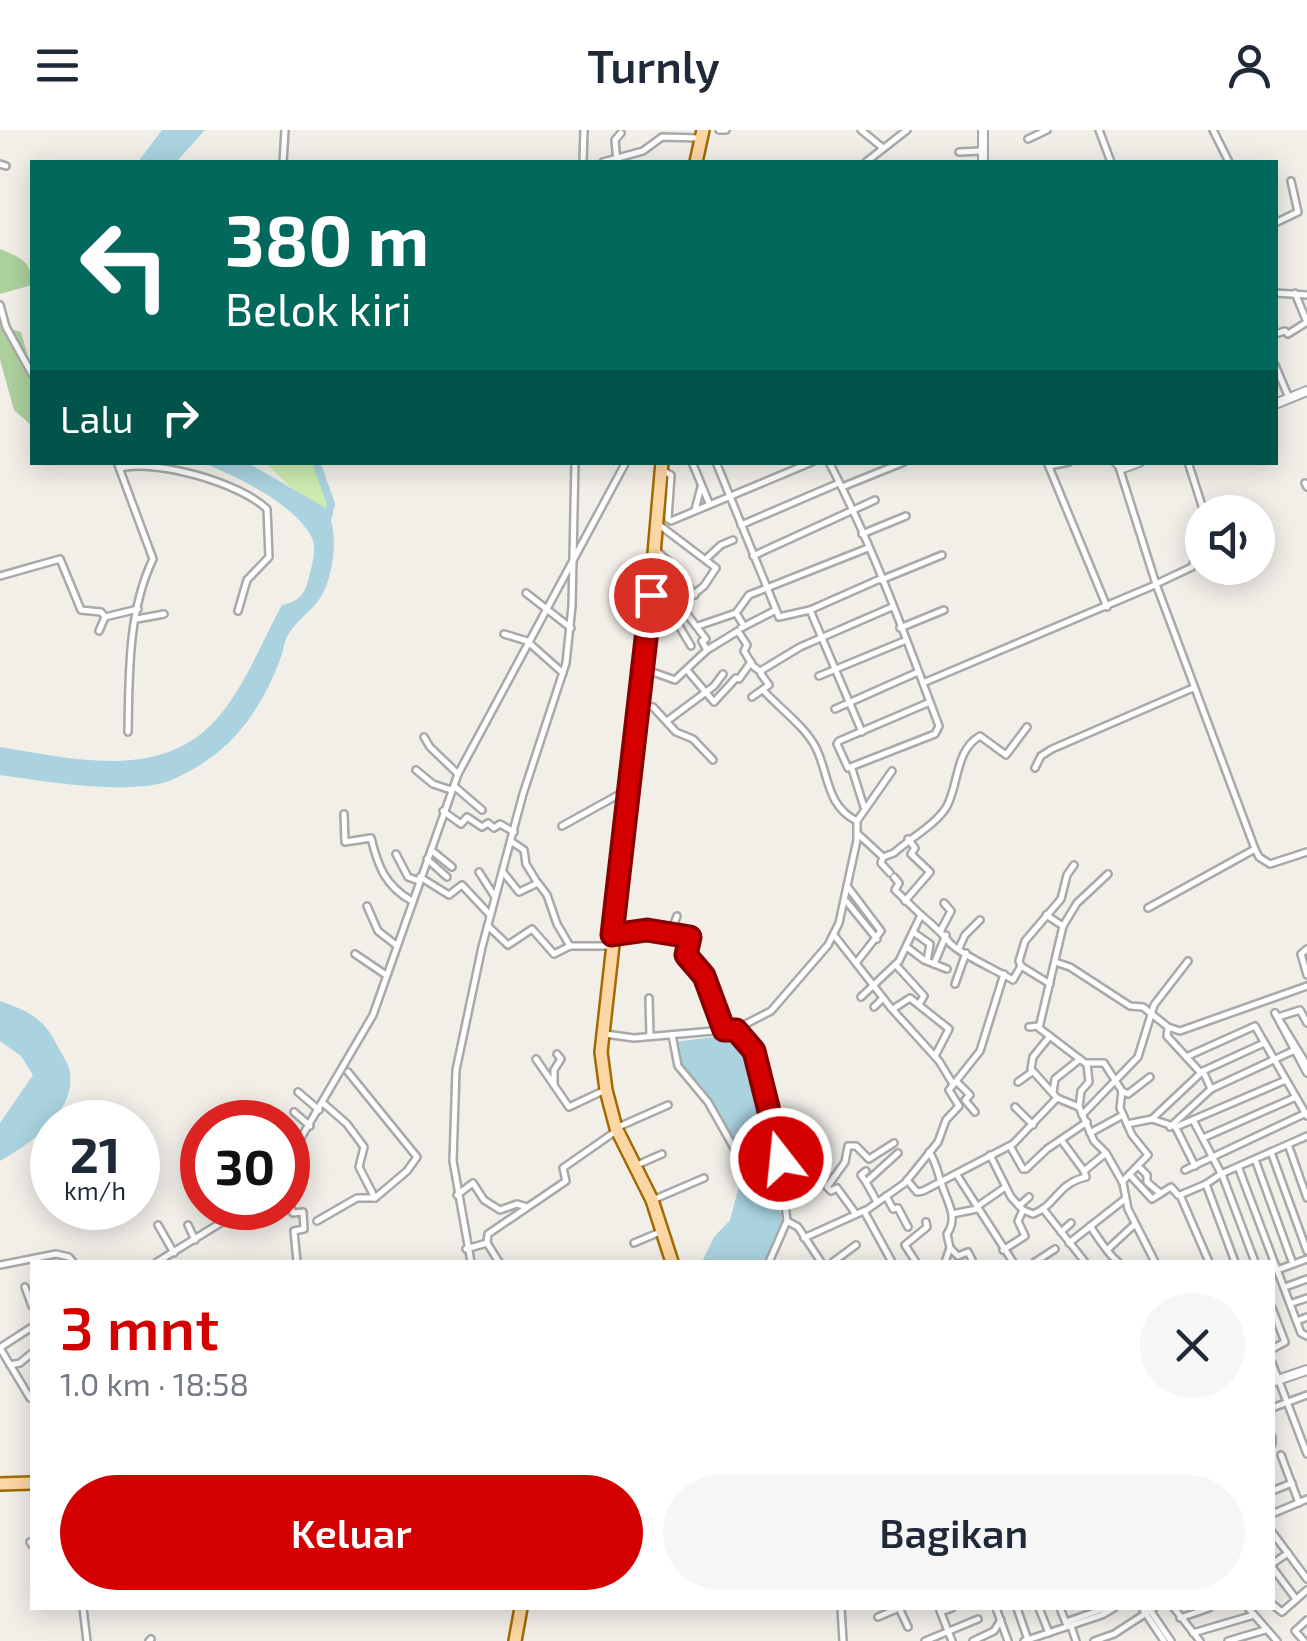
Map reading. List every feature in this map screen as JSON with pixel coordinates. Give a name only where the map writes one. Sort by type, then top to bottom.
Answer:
[{"type":"main road","points":[[696,160],[702,134]]},
{"type":"main road","points":[[662,466],[661,518],[654,548],[654,602],[648,622],[602,1033],[606,1090],[617,1129],[633,1170],[652,1200],[671,1260]]},
{"type":"main road","points":[[0,1484],[30,1483]]},
{"type":"main road","points":[[515,1641],[521,1610]]},
{"type":"street","points":[[283,160],[284,130]]},
{"type":"street","points":[[583,160],[584,130]]},
{"type":"street","points":[[862,130],[883,148]]},
{"type":"street","points":[[868,160],[907,130]]},
{"type":"street","points":[[983,130],[983,160]]},
{"type":"street","points":[[1032,135],[1046,130]]},
{"type":"street","points":[[1100,130],[1110,160]]},
{"type":"street","points":[[1213,130],[1228,160]]},
{"type":"street","points":[[616,160],[614,142],[621,133]]},
{"type":"street","points":[[619,160],[643,151],[662,134],[702,134]]},
{"type":"street","points":[[959,152],[982,151]]},
{"type":"street","points":[[1278,221],[1298,212],[1291,181]]},
{"type":"street","points":[[1278,292],[1307,295]]},
{"type":"street","points":[[1278,333],[1288,334],[1307,322],[1296,294]]},
{"type":"street","points":[[0,304],[6,328],[30,370]]},
{"type":"street","points":[[1278,372],[1289,398]]},
{"type":"street","points":[[1278,403],[1307,390]]},
{"type":"street","points":[[154,465],[167,466],[247,496],[267,509],[269,558],[248,580],[238,611]]},
{"type":"street","points":[[470,1260],[452,1145],[456,1070],[495,897],[528,775],[563,673],[571,628],[575,465]]},
{"type":"street","points":[[310,1126],[373,1014],[458,774],[624,465]]},
{"type":"street","points":[[693,465],[709,503]]},
{"type":"street","points":[[719,465],[774,612],[783,618],[942,555]]},
{"type":"street","points":[[654,602],[680,605],[695,595],[716,569],[663,525],[661,518],[673,521],[805,465]]},
{"type":"street","points":[[830,465],[940,726],[938,732],[852,769]]},
{"type":"street","points":[[740,525],[896,465]]},
{"type":"street","points":[[1048,465],[1108,606]]},
{"type":"street","points":[[1117,465],[1156,585],[1255,849],[1270,864],[1307,852]]},
{"type":"street","points":[[1189,465],[1199,495]]},
{"type":"street","points":[[119,466],[153,559],[141,586],[130,649],[128,732]]},
{"type":"street","points":[[695,510],[701,484]]},
{"type":"street","points":[[753,556],[875,500]]},
{"type":"street","points":[[862,534],[906,516]]},
{"type":"street","points":[[706,559],[733,540]]},
{"type":"street","points":[[654,548],[695,595]]},
{"type":"street","points":[[698,626],[736,613],[749,596],[868,548]]},
{"type":"street","points":[[0,576],[60,559],[82,611],[102,612],[105,617]]},
{"type":"street","points":[[923,683],[1185,570]]},
{"type":"street","points":[[526,593],[571,628]]},
{"type":"street","points":[[680,605],[706,639],[702,642],[707,650]]},
{"type":"street","points":[[761,672],[792,651],[892,606]]},
{"type":"street","points":[[105,617],[138,610]]},
{"type":"street","points":[[810,610],[862,732]]},
{"type":"street","points":[[900,628],[944,610]]},
{"type":"street","points":[[644,668],[675,680],[707,650],[774,612]]},
{"type":"street","points":[[736,613],[746,645],[744,651],[769,684],[752,697]]},
{"type":"street","points":[[137,619],[164,614]]},
{"type":"street","points":[[99,631],[105,617]]},
{"type":"street","points":[[648,622],[678,624],[691,646]]},
{"type":"street","points":[[504,634],[527,642],[563,673]]},
{"type":"street","points":[[820,676],[906,640]]},
{"type":"street","points":[[687,670],[714,702],[736,678],[739,680],[751,662]]},
{"type":"street","points":[[835,709],[918,672]]},
{"type":"street","points":[[667,721],[706,693],[723,674]]},
{"type":"street","points":[[1036,768],[1041,756],[1052,749],[1194,688]]},
{"type":"street","points":[[763,690],[815,746],[832,797],[845,814],[857,820]]},
{"type":"street","points":[[864,807],[838,742],[930,702]]},
{"type":"street","points":[[639,706],[650,705],[676,732],[693,739],[714,760]]},
{"type":"street","points":[[884,857],[894,853],[948,804],[963,756],[973,740],[980,736],[1006,755],[1027,727]]},
{"type":"street","points":[[424,737],[458,774]]},
{"type":"street","points":[[416,770],[434,784],[452,788],[482,810]]},
{"type":"street","points":[[602,1033],[634,1038],[736,1030],[775,1006],[834,935],[845,900],[858,834],[857,820],[892,770]]},
{"type":"street","points":[[562,826],[630,788]]},
{"type":"street","points":[[444,811],[461,824],[467,817],[482,826],[488,823],[494,828],[500,824],[514,832]]},
{"type":"street","points":[[344,814],[345,842],[370,838],[384,878],[398,893],[412,900]]},
{"type":"street","points":[[858,834],[884,857]]},
{"type":"street","points":[[905,901],[930,872],[912,854],[915,848],[908,839]]},
{"type":"street","points":[[512,842],[524,850],[526,864],[547,895],[570,946]]},
{"type":"street","points":[[430,849],[452,867]]},
{"type":"street","points":[[1148,908],[1255,849]]},
{"type":"street","points":[[396,854],[408,878],[420,879],[448,895],[462,885],[490,916]]},
{"type":"street","points":[[884,857],[882,864],[898,883],[895,890],[943,932],[951,945],[1016,979],[1022,966]]},
{"type":"street","points":[[426,860],[448,877]]},
{"type":"street","points":[[1050,984],[1019,961],[1025,941],[1061,898],[1074,865]]},
{"type":"street","points":[[479,872],[495,897]]},
{"type":"street","points":[[503,872],[519,892],[537,882]]},
{"type":"street","points":[[1038,1026],[1063,926],[1074,907],[1108,874]]},
{"type":"street","points":[[847,886],[881,932],[856,963]]},
{"type":"street","points":[[1061,898],[1074,907]]},
{"type":"street","points":[[845,900],[877,939]]},
{"type":"street","points":[[931,963],[951,914],[944,903]]},
{"type":"street","points":[[367,906],[378,931],[396,945]]},
{"type":"street","points":[[861,997],[896,965],[908,948],[921,915]]},
{"type":"street","points":[[670,932],[677,916]]},
{"type":"street","points":[[1046,916],[1063,926]]},
{"type":"street","points":[[959,948],[980,920]]},
{"type":"street","points":[[488,926],[508,945],[532,929],[554,954],[570,946],[647,930],[690,937],[686,955],[704,976],[724,1030]]},
{"type":"street","points":[[913,932],[930,944],[931,963]]},
{"type":"street","points":[[834,935],[955,1083],[970,1095],[965,1100],[975,1112]]},
{"type":"street","points":[[908,948],[947,969]]},
{"type":"street","points":[[1307,949],[1301,954],[1307,975]]},
{"type":"street","points":[[955,984],[966,953]]},
{"type":"street","points":[[355,954],[386,976]]},
{"type":"street","points":[[1082,1115],[1138,1057],[1154,1004],[1188,960]]},
{"type":"street","points":[[1055,962],[1070,966],[1130,1006],[1144,1007],[1173,1030],[1185,1030],[1307,986]]},
{"type":"street","points":[[896,965],[924,996],[919,1004]]},
{"type":"street","points":[[804,1238],[864,1211],[886,1196],[907,1180],[940,1139],[947,1118],[959,1106],[948,1093],[980,1052],[1004,974]]},
{"type":"street","points":[[649,998],[650,1036]]},
{"type":"street","points":[[874,1007],[883,998]]},
{"type":"street","points":[[893,1009],[908,998],[950,1028],[935,1056]]},
{"type":"street","points":[[1307,1022],[1300,1010],[1277,1017],[1307,1074]]},
{"type":"street","points":[[1028,1027],[1038,1026],[1087,1064],[1102,1062],[1116,1080],[1122,1091],[1123,1115],[1135,1140],[1148,1154],[1122,1182]]},
{"type":"street","points":[[1168,1026],[1167,1036],[1202,1072],[1211,1088]]},
{"type":"street","points":[[1185,1170],[1306,1115],[1254,1026],[1186,1057]]},
{"type":"street","points":[[736,1030],[752,1048],[780,1150],[787,1221],[770,1260]]},
{"type":"street","points":[[672,1035],[678,1066],[708,1102],[738,1155]]},
{"type":"street","points":[[1050,1036],[1030,1062],[1032,1072],[1055,1095],[1079,1107]]},
{"type":"street","points":[[1128,1124],[1152,1119],[1202,1072],[1265,1043]]},
{"type":"street","points":[[1173,1127],[1211,1088],[1296,1050]]},
{"type":"street","points":[[1296,1050],[1307,1065]]},
{"type":"street","points":[[554,1085],[554,1070],[561,1059],[557,1054]]},
{"type":"street","points":[[907,1180],[919,1192],[1010,1146],[1033,1125],[1055,1095],[1055,1079],[1080,1059]]},
{"type":"street","points":[[536,1060],[570,1107],[606,1090]]},
{"type":"street","points":[[1087,1064],[1089,1082],[1081,1092],[1079,1107],[1090,1134],[1122,1182],[1125,1200],[1154,1260]]},
{"type":"street","points":[[317,1222],[358,1198],[375,1198],[407,1171],[417,1157],[348,1072]]},
{"type":"street","points":[[1018,1082],[1032,1072]]},
{"type":"street","points":[[1122,1091],[1134,1092],[1150,1077]]},
{"type":"street","points":[[1173,1127],[1286,1080]]},
{"type":"street","points":[[298,1092],[319,1110]]},
{"type":"street","points":[[1203,1138],[1296,1097]]},
{"type":"street","points":[[323,1103],[361,1143],[364,1151],[360,1167],[375,1198]]},
{"type":"street","points":[[487,1243],[492,1230],[567,1180],[564,1167],[617,1129],[668,1105]]},
{"type":"street","points":[[1015,1108],[1033,1125]]},
{"type":"street","points":[[1090,1134],[1123,1115]]},
{"type":"street","points":[[1152,1119],[1173,1127],[1195,1166]]},
{"type":"street","points":[[1193,1120],[1213,1156],[1254,1260]]},
{"type":"street","points":[[1010,1146],[1024,1170],[1087,1122]]},
{"type":"street","points":[[1221,1176],[1305,1138]]},
{"type":"street","points":[[1180,1195],[1305,1138]]},
{"type":"street","points":[[1305,1138],[1307,1149]]},
{"type":"street","points":[[990,1155],[1006,1187],[1021,1208],[1032,1214],[1044,1210],[1064,1186],[1086,1177],[1062,1140]]},
{"type":"street","points":[[856,1214],[836,1188],[831,1191],[827,1187],[844,1163],[848,1146],[856,1146],[869,1160],[894,1143]]},
{"type":"street","points":[[1289,1148],[1307,1198]]},
{"type":"street","points":[[929,1152],[939,1168],[952,1214],[952,1228],[947,1234],[950,1248],[958,1256],[968,1252],[972,1260]]},
{"type":"street","points":[[866,1182],[898,1153]]},
{"type":"street","points":[[1084,1171],[1106,1153]]},
{"type":"street","points":[[633,1170],[662,1154]]},
{"type":"street","points":[[1272,1154],[1307,1251]]},
{"type":"street","points":[[1256,1162],[1293,1264]]},
{"type":"street","points":[[1138,1166],[1160,1193]]},
{"type":"street","points":[[1239,1169],[1273,1260]]},
{"type":"street","points":[[866,1171],[861,1176],[877,1202]]},
{"type":"street","points":[[957,1175],[1010,1260]]},
{"type":"street","points":[[1130,1176],[1152,1199],[1171,1187],[1180,1195],[1207,1260]]},
{"type":"street","points":[[652,1200],[704,1178]]},
{"type":"street","points":[[457,1195],[473,1183],[484,1200],[500,1210],[516,1204],[527,1206]]},
{"type":"street","points":[[1206,1184],[1234,1260]]},
{"type":"street","points":[[783,1202],[808,1186]]},
{"type":"street","points":[[952,1214],[977,1208],[1006,1187]]},
{"type":"street","points":[[886,1196],[908,1227]]},
{"type":"street","points":[[1003,1250],[1025,1236],[1018,1221],[1028,1197]]},
{"type":"street","points":[[1070,1244],[1125,1200]]},
{"type":"street","points":[[1044,1210],[1083,1260]]},
{"type":"street","points":[[864,1211],[891,1260]]},
{"type":"street","points":[[787,1221],[796,1225],[819,1260]]},
{"type":"street","points":[[913,1260],[905,1244],[926,1227],[926,1222]]},
{"type":"street","points":[[1061,1232],[1071,1223]]},
{"type":"street","points":[[1107,1250],[1136,1224]]},
{"type":"street","points":[[1090,1226],[1114,1260]]},
{"type":"street","points":[[160,1228],[174,1253]]},
{"type":"street","points":[[190,1230],[195,1240]]},
{"type":"street","points":[[162,1260],[211,1230]]},
{"type":"street","points":[[298,1260],[294,1232],[301,1230]]},
{"type":"street","points":[[634,1243],[663,1231]]},
{"type":"street","points":[[466,1249],[487,1243]]},
{"type":"street","points":[[487,1243],[498,1260]]},
{"type":"street","points":[[836,1260],[856,1245]]},
{"type":"street","points":[[945,1260],[950,1248]]},
{"type":"street","points":[[1038,1260],[1055,1249]]},
{"type":"street","points":[[0,1265],[56,1254],[71,1260]]},
{"type":"street","points":[[1277,1270],[1307,1259]]},
{"type":"street","points":[[1275,1265],[1304,1335]]},
{"type":"street","points":[[1285,1287],[1307,1280]]},
{"type":"street","points":[[25,1287],[30,1301]]},
{"type":"street","points":[[1292,1304],[1307,1298]]},
{"type":"street","points":[[1275,1315],[1286,1342],[1275,1348]]},
{"type":"street","points":[[1297,1321],[1307,1318]]},
{"type":"street","points":[[30,1329],[0,1348],[30,1398]]},
{"type":"street","points":[[10,1365],[30,1355]]},
{"type":"street","points":[[1307,1368],[1276,1379],[1303,1431],[1307,1454]]},
{"type":"street","points":[[1275,1407],[1307,1395]]},
{"type":"street","points":[[1282,1455],[1299,1503]]},
{"type":"street","points":[[1275,1467],[1284,1463]]},
{"type":"street","points":[[1275,1490],[1292,1482]]},
{"type":"street","points":[[1275,1513],[1307,1500]]},
{"type":"street","points":[[1275,1536],[1307,1579]]},
{"type":"street","points":[[1275,1563],[1288,1552]]},
{"type":"street","points":[[1275,1571],[1296,1599]]},
{"type":"street","points":[[1275,1585],[1283,1583]]},
{"type":"street","points":[[1275,1607],[1281,1612],[1307,1590]]},
{"type":"street","points":[[83,1610],[87,1641]]},
{"type":"street","points":[[841,1610],[843,1641]]},
{"type":"street","points":[[878,1617],[894,1610]]},
{"type":"street","points":[[900,1610],[908,1627]]},
{"type":"street","points":[[940,1610],[952,1641]]},
{"type":"street","points":[[997,1610],[1008,1641]]},
{"type":"street","points":[[1018,1610],[1026,1640],[1102,1610]]},
{"type":"street","points":[[1040,1610],[1049,1633]]},
{"type":"street","points":[[1061,1610],[1076,1641]]},
{"type":"street","points":[[1068,1625],[1109,1610]]},
{"type":"street","points":[[1094,1641],[1114,1634],[1147,1610]]},
{"type":"street","points":[[1149,1610],[1168,1641]]},
{"type":"street","points":[[1175,1610],[1200,1641]]},
{"type":"street","points":[[1180,1618],[1203,1610]]},
{"type":"street","points":[[1250,1610],[1277,1641]]},
{"type":"street","points":[[1193,1633],[1254,1615]]},
{"type":"street","points":[[925,1641],[978,1618]]},
{"type":"street","points":[[973,1641],[994,1631],[1001,1620]]},
{"type":"street","points":[[1304,1641],[1295,1630],[1307,1620]]},
{"type":"street","points":[[1228,1641],[1265,1630]]},
{"type":"green space","points":[[0,249],[24,261],[30,271],[30,286],[0,294]]},
{"type":"green space","points":[[0,326],[21,332],[30,364],[30,424],[14,410],[0,360]]},
{"type":"green space","points":[[268,465],[317,465],[331,504],[329,512],[289,486]]},
{"type":"water","points":[[162,130],[205,130],[178,160],[140,160]]},
{"type":"water","points":[[208,465],[251,465],[324,507],[334,540],[324,592],[288,635],[273,677],[241,729],[194,769],[157,784],[88,786],[0,775],[0,747],[83,760],[139,759],[190,742],[223,711],[251,667],[282,605],[294,601],[304,590],[314,549],[311,536],[291,513]]},
{"type":"water","points":[[0,1001],[28,1013],[47,1029],[68,1065],[70,1083],[66,1100],[30,1100],[30,1142],[0,1161],[0,1123],[33,1075],[21,1056],[0,1041]]},
{"type":"water","points":[[727,1035],[757,1070],[777,1150],[782,1221],[766,1260],[703,1260],[714,1237],[730,1220],[743,1171],[740,1154],[717,1113],[678,1062],[675,1042]]},
{"type":"waterway","points":[[317,465],[331,504],[327,520]]},
{"type":"route","points":[[651,595],[612,935],[647,930],[690,937],[686,955],[704,976],[724,1030],[736,1030],[754,1051],[781,1159]]}]
